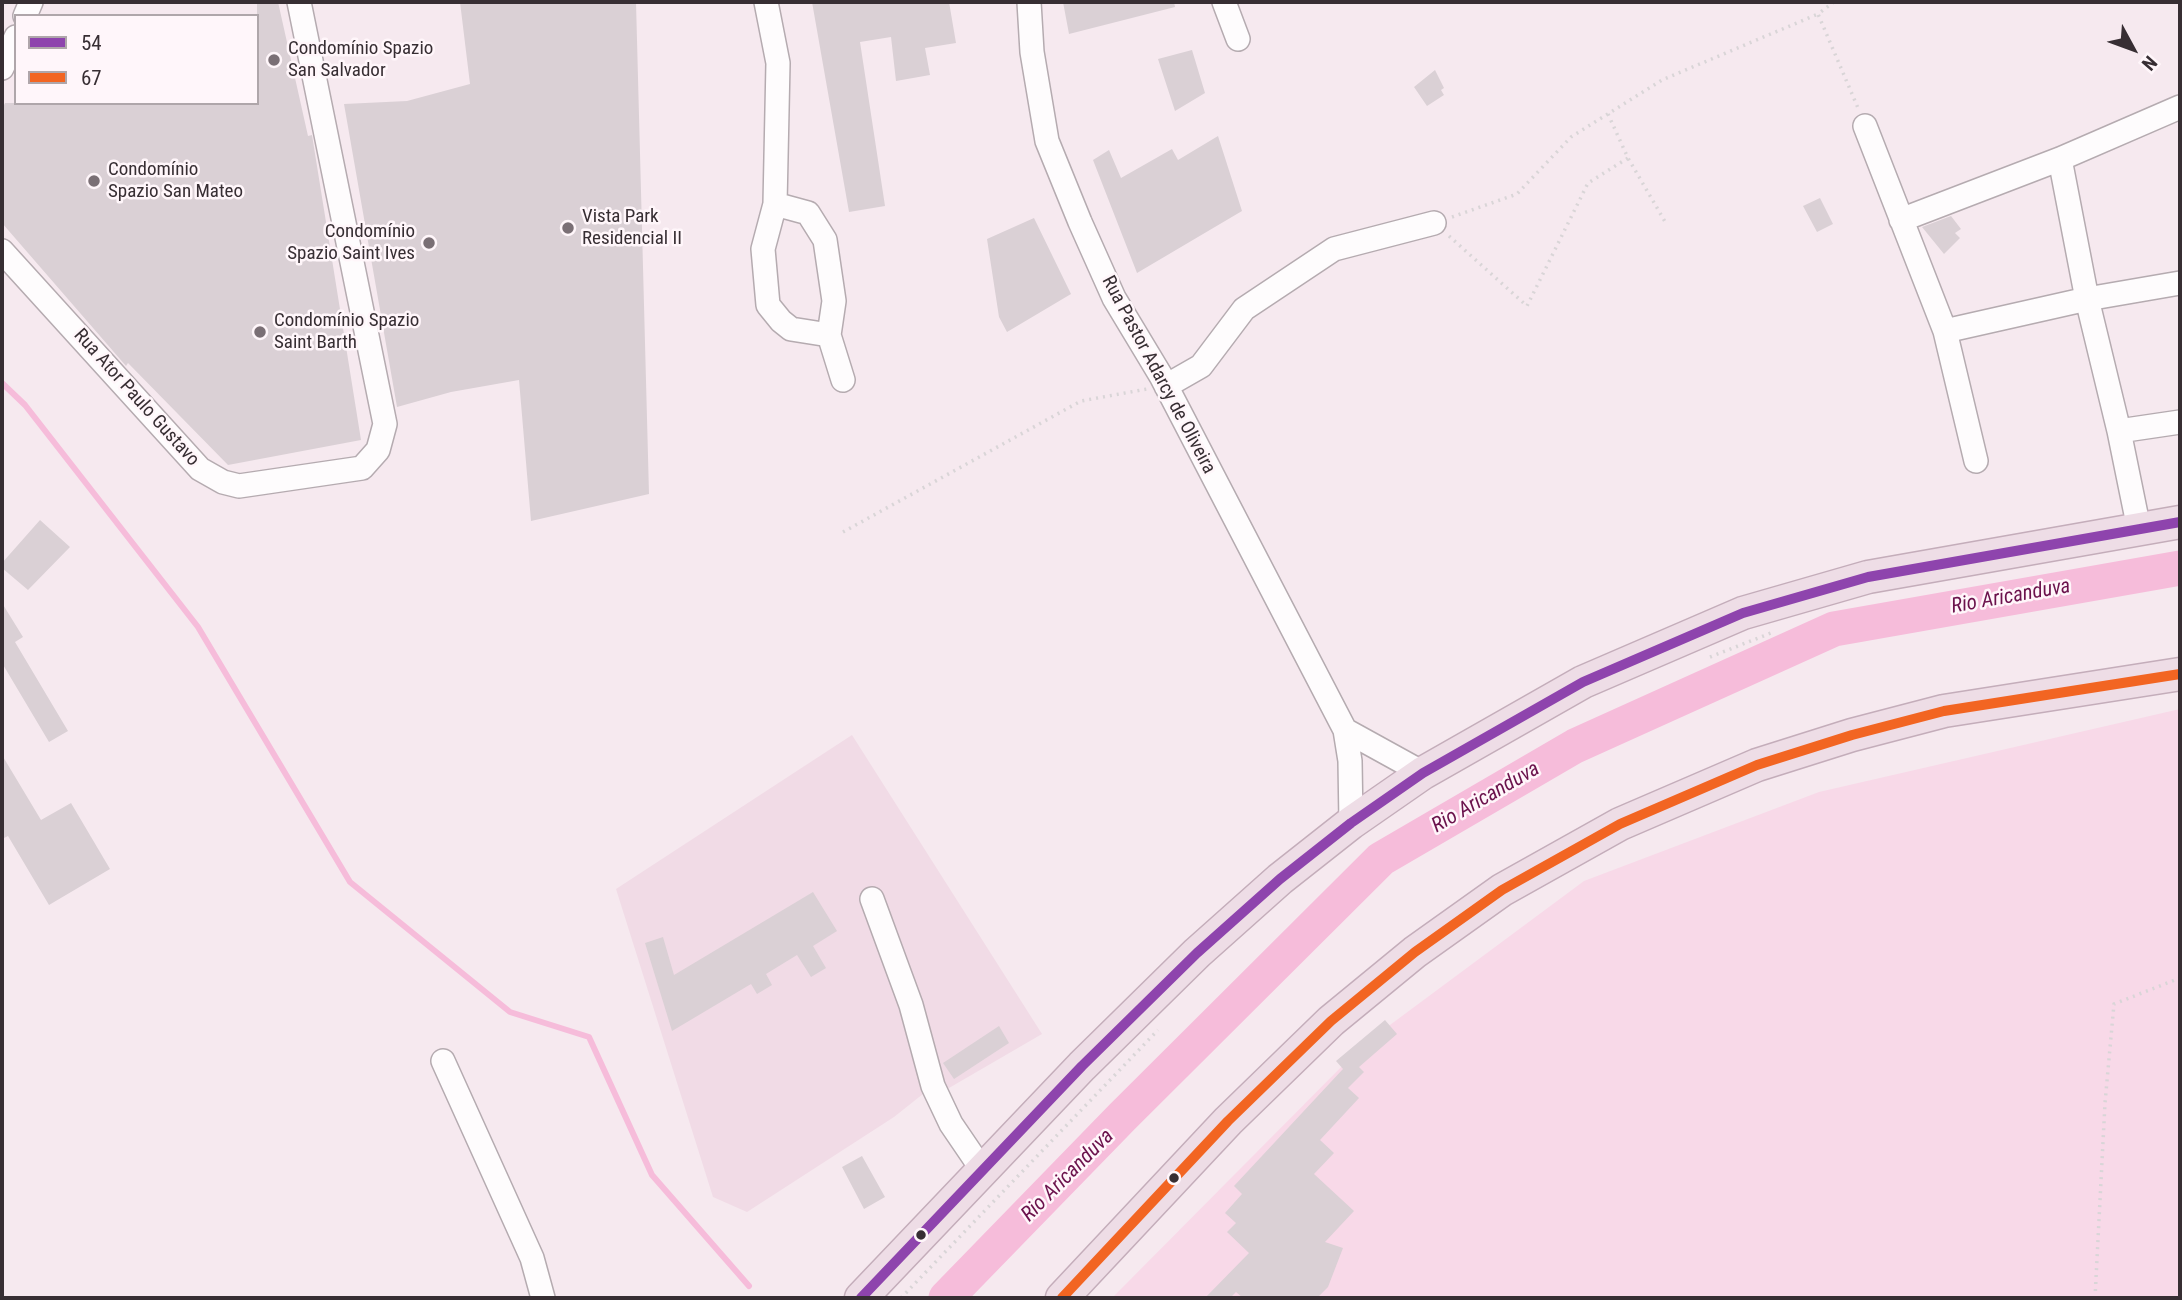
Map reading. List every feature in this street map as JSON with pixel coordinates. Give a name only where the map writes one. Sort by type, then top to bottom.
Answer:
[{"type":"highway","points":[[861,1298],[1083,1066],[1197,953],[1280,879],[1351,823],[1423,772],[1583,682],[1743,613],[1868,577],[2180,522]]},
{"type":"highway","points":[[1062,1298],[1228,1121],[1331,1021],[1415,952],[1502,890],[1619,824],[1757,765],[1852,735],[1944,711],[2180,674]]},
{"type":"street","name":"Rua Ator Paulo Gustavo","points":[[2,251],[200,469],[223,482],[239,486],[362,468],[378,450],[385,424],[299,2]]},
{"type":"street","points":[[766,2],[778,63],[775,204],[763,249],[768,305],[781,321],[791,328],[829,335]]},
{"type":"street","name":"Rua Pastor Adarcy de Oliveira","points":[[1029,2],[1032,52],[1047,141],[1114,298],[1166,386],[1345,730],[1350,761],[1351,823]]},
{"type":"street","points":[[1224,2],[1238,40]]},
{"type":"street","points":[[2,68],[14,41]]},
{"type":"street","points":[[1901,219],[2060,159],[2180,107]]},
{"type":"street","points":[[1865,126],[1945,331],[1976,461]]},
{"type":"street","points":[[2060,159],[2087,299],[2119,431],[2139,529]]},
{"type":"street","points":[[775,204],[808,213],[825,240],[834,301],[829,335],[843,380]]},
{"type":"street","points":[[1166,386],[1200,366],[1244,309],[1334,249],[1434,223]]},
{"type":"street","points":[[1945,331],[2087,299],[2180,283]]},
{"type":"street","points":[[2119,431],[2180,422]]},
{"type":"street","points":[[1345,730],[1423,772]]},
{"type":"street","points":[[872,898],[911,1005],[933,1086],[951,1124],[983,1171]]},
{"type":"street","points":[[443,1062],[532,1258],[543,1298]]},
{"type":"path","points":[[1628,158],[1588,183],[1527,306],[1434,223],[1517,194],[1571,137],[1662,80],[1818,14],[1834,2]]},
{"type":"path","points":[[1818,14],[1865,126]]},
{"type":"path","points":[[1608,114],[1628,158],[1667,225]]},
{"type":"path","points":[[843,532],[1081,401],[1166,386]]},
{"type":"path","points":[[1709,657],[1773,632]]},
{"type":"path","points":[[2095,1298],[2105,1103],[2114,1004],[2180,978]]},
{"type":"path","points":[[901,1298],[1165,1023]]},
{"type":"shaded area","points":[[2180,709],[2180,1298],[1112,1298],[1363,1045],[1584,881],[1819,792]]},
{"type":"shaded area","points":[[852,735],[1042,1034],[949,1088],[933,1086],[894,1117],[747,1212],[713,1197],[616,889]]},
{"type":"building","points":[[257,2],[278,2],[308,136],[312,135],[361,440],[228,465],[128,363],[126,366],[2,223],[2,109],[5,103],[259,105]]},
{"type":"building","name":"Vista Park Residencial II","points":[[460,2],[636,2],[649,494],[531,521],[519,380],[451,392],[397,407],[344,104],[407,101],[470,84]]},
{"type":"building","points":[[812,2],[949,2],[956,43],[925,48],[930,75],[896,81],[891,37],[860,42],[885,206],[849,212]]},
{"type":"building","points":[[1063,2],[1174,2],[1175,7],[1069,34]]},
{"type":"building","points":[[1192,50],[1205,93],[1175,111],[1158,59]]},
{"type":"building","points":[[1435,70],[1444,88],[1441,90],[1444,95],[1427,106],[1414,87]]},
{"type":"building","points":[[1218,136],[1242,211],[1137,273],[1093,160],[1109,150],[1121,178],[1172,149],[1178,160]]},
{"type":"building","points":[[1820,198],[1833,224],[1817,232],[1803,206]]},
{"type":"building","points":[[1951,216],[1961,229],[1955,233],[1960,238],[1944,254],[1922,227]]},
{"type":"building","points":[[1034,218],[1071,294],[1007,332],[999,317],[987,239]]},
{"type":"building","points":[[40,520],[70,547],[28,590],[2,568],[2,563]]},
{"type":"building","points":[[2,603],[23,637],[15,642],[68,731],[49,742],[2,663]]},
{"type":"building","points":[[2,755],[41,820],[71,803],[110,869],[49,905],[8,836],[2,839]]},
{"type":"building","points":[[813,892],[837,931],[813,946],[826,968],[811,977],[797,955],[766,974],[772,985],[757,994],[751,984],[672,1031],[645,943],[663,937],[674,975]]},
{"type":"building","points":[[1385,1020],[1397,1034],[1359,1067],[1364,1072],[1348,1088],[1359,1098],[1320,1140],[1334,1153],[1314,1174],[1354,1211],[1325,1242],[1343,1248],[1328,1287],[1317,1298],[1243,1298],[1236,1292],[1230,1298],[1205,1298],[1249,1253],[1227,1232],[1236,1223],[1225,1213],[1242,1194],[1234,1186],[1343,1069],[1336,1061]]},
{"type":"building","points":[[999,1026],[1009,1043],[954,1079],[943,1063]]},
{"type":"building","points":[[862,1156],[885,1197],[864,1209],[842,1167]]},
{"type":"waterway","points":[[2,383],[25,405],[198,627],[350,882],[510,1012],[589,1037],[652,1175],[749,1286]]},
{"type":"waterway","name":"Rio Aricanduva","points":[[946,1298],[1122,1117],[1381,859],[1575,746],[1834,629],[2180,568]]},
{"type":"transit line","name":"54","points":[[861,1298],[1082,1066],[1197,953],[1280,879],[1351,823],[1423,773],[1583,682],[1743,613],[1868,577],[2180,522]]},
{"type":"transit line","name":"67","points":[[1062,1298],[1228,1121],[1331,1021],[1415,952],[1502,890],[1620,824],[1757,765],[1852,735],[1944,711],[2180,674]]},
{"type":"place","name":"Condomínio Spazio San Salvador","points":[[274,60]]},
{"type":"place","name":"Condomínio Spazio San Mateo","points":[[94,181]]},
{"type":"place","name":"Vista Park Residencial II","points":[[568,228]]},
{"type":"place","name":"Condomínio Spazio Saint Ives","points":[[429,243]]},
{"type":"place","name":"Condomínio Spazio Saint Barth","points":[[260,332]]}]
